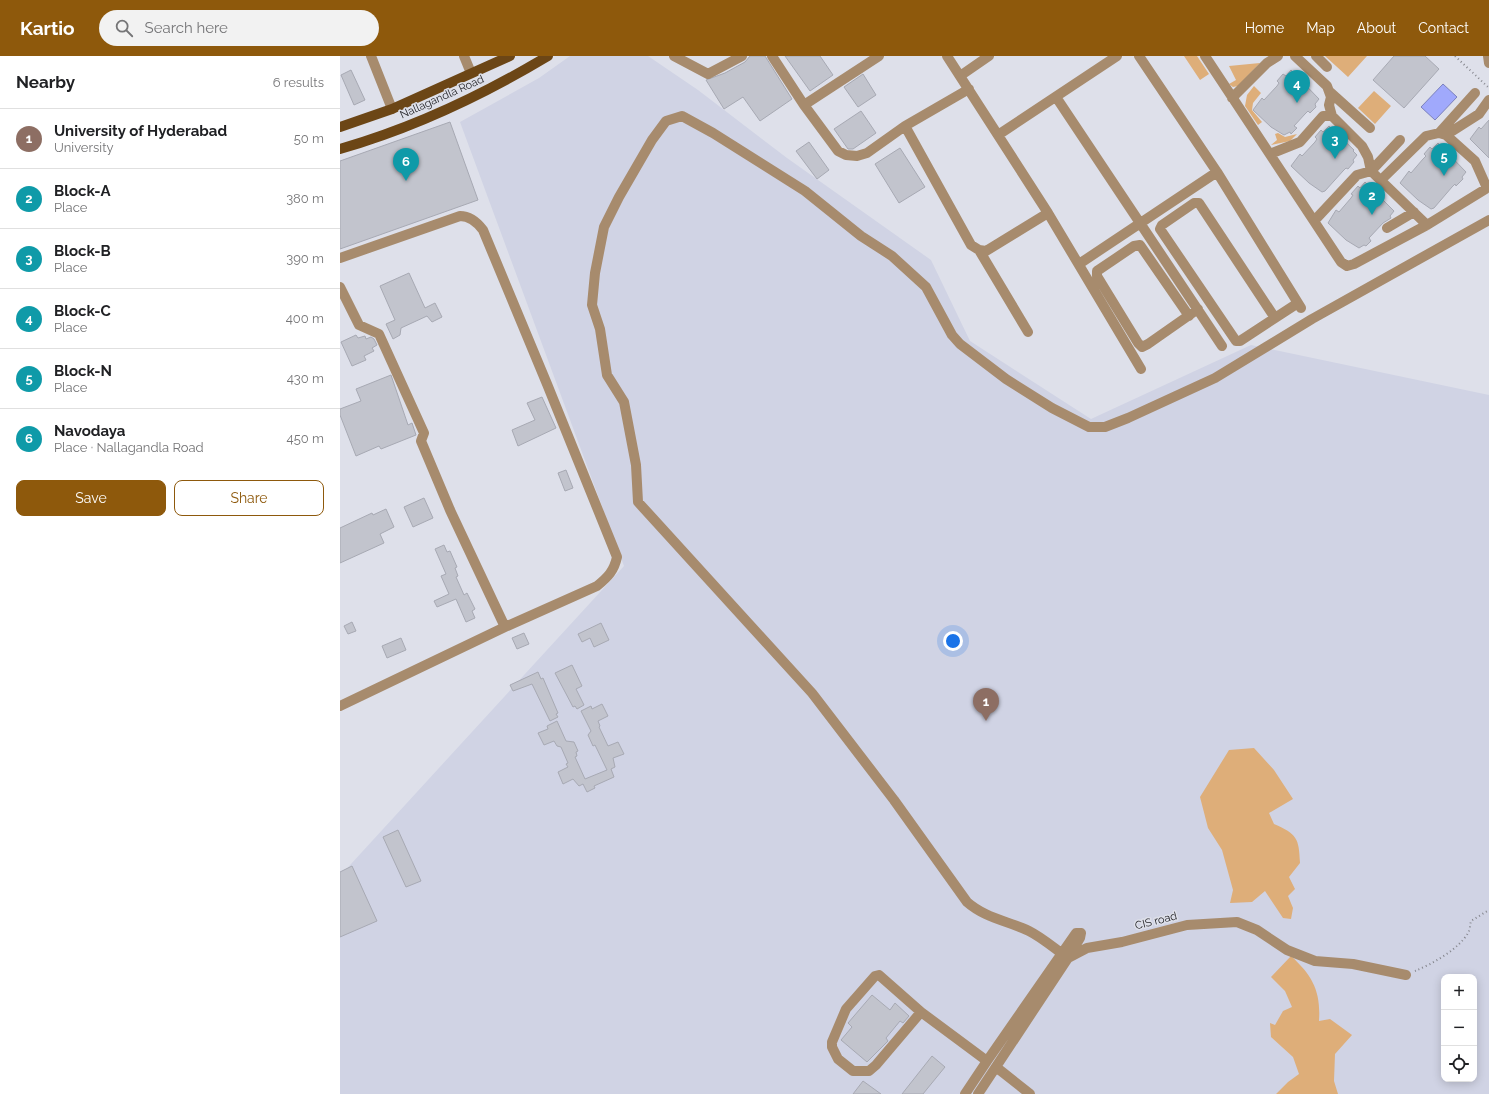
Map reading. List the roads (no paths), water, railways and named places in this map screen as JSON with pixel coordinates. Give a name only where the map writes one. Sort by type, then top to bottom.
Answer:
[{"type":"main road","name":"Nallagandla Road","points":[[340,127],[392,109],[510,56]]},
{"type":"main road","name":"Nallagandla Road","points":[[340,149],[362,143],[444,111],[490,89],[548,56]]},
{"type":"street","points":[[371,56],[392,109]]},
{"type":"street","points":[[464,56],[471,73]]},
{"type":"street","points":[[674,56],[708,74],[742,56]]},
{"type":"street","points":[[772,56],[804,105],[838,151],[846,155],[857,156],[867,153],[904,126],[969,89]]},
{"type":"street","points":[[804,105],[865,60],[879,56]]},
{"type":"street","points":[[947,56],[1048,213],[1141,369]]},
{"type":"street","points":[[960,76],[989,56]]},
{"type":"street","points":[[998,135],[1117,56]]},
{"type":"street","points":[[1139,56],[1217,172],[1300,306],[1275,318],[1240,341],[1234,340],[1160,229],[1161,226],[1194,203],[1199,203],[1275,318]]},
{"type":"street","points":[[1205,56],[1341,262],[1347,266],[1354,264],[1427,225],[1488,187],[1475,161],[1443,134]]},
{"type":"street","points":[[1232,98],[1266,63],[1278,56]]},
{"type":"street","points":[[1285,56],[1295,57],[1327,86],[1330,92],[1370,128]]},
{"type":"street","points":[[1316,56],[1327,67]]},
{"type":"street","points":[[1488,56],[1489,63]]},
{"type":"street","points":[[1330,92],[1329,105],[1332,116],[1362,146],[1368,157],[1371,171],[1427,225]]},
{"type":"street","points":[[1443,134],[1475,93]]},
{"type":"street","points":[[1056,96],[1222,346]]},
{"type":"street","points":[[1381,180],[1426,136],[1443,134],[1479,114],[1489,100]]},
{"type":"street","points":[[965,1094],[987,1061],[1065,956],[1029,931],[976,910],[967,902],[894,800],[812,693],[638,502],[636,465],[624,402],[607,375],[600,329],[592,305],[595,272],[604,227],[619,197],[652,140],[666,121],[682,116],[713,133],[805,192],[861,236],[892,256],[918,278],[926,287],[952,335],[960,344],[1006,379],[1052,408],[1089,427],[1105,427],[1215,378],[1312,319],[1489,220]]},
{"type":"street","points":[[1270,154],[1300,142],[1323,116],[1332,116]]},
{"type":"street","points":[[904,126],[971,245],[979,250],[986,251],[1048,213]]},
{"type":"street","points":[[1314,221],[1357,175],[1371,171],[1400,140]]},
{"type":"street","points":[[1079,264],[1217,172]]},
{"type":"street","points":[[1387,228],[1414,212]]},
{"type":"street","points":[[340,258],[460,216],[467,216],[479,224],[483,230],[548,384],[617,557],[614,568],[608,577],[597,586],[505,627],[340,706]]},
{"type":"street","points":[[1189,316],[1140,245],[1134,246],[1097,271],[1097,276],[1101,283],[1142,347],[1189,316],[1198,309]]},
{"type":"street","points":[[979,250],[1028,332]]},
{"type":"street","points":[[340,288],[359,326],[379,334],[424,433],[421,441],[450,510],[505,627]]},
{"type":"street","name":"CIS road","points":[[978,1094],[1065,956],[1087,948],[1187,925],[1237,922],[1257,930],[1287,950],[1315,961],[1353,964],[1406,975]]},
{"type":"street","points":[[921,1012],[876,1066],[869,1071],[853,1071],[846,1067],[834,1054],[832,1042],[846,1009],[877,975],[884,978],[921,1012],[987,1061]]},
{"type":"street","points":[[996,1067],[1030,1094]]},
{"type":"water","points":[[1443,84],[1457,97],[1435,120],[1421,107]]},
{"type":"place","name":"Block-C","points":[[1297,103]]},
{"type":"place","name":"Block-B","points":[[1335,159]]},
{"type":"place","name":"Block-N","points":[[1444,176]]},
{"type":"place","name":"Navodaya","points":[[406,181]]},
{"type":"place","name":"Block-A","points":[[1372,215]]},
{"type":"place","name":"University of Hyderabad","points":[[986,721]]}]
